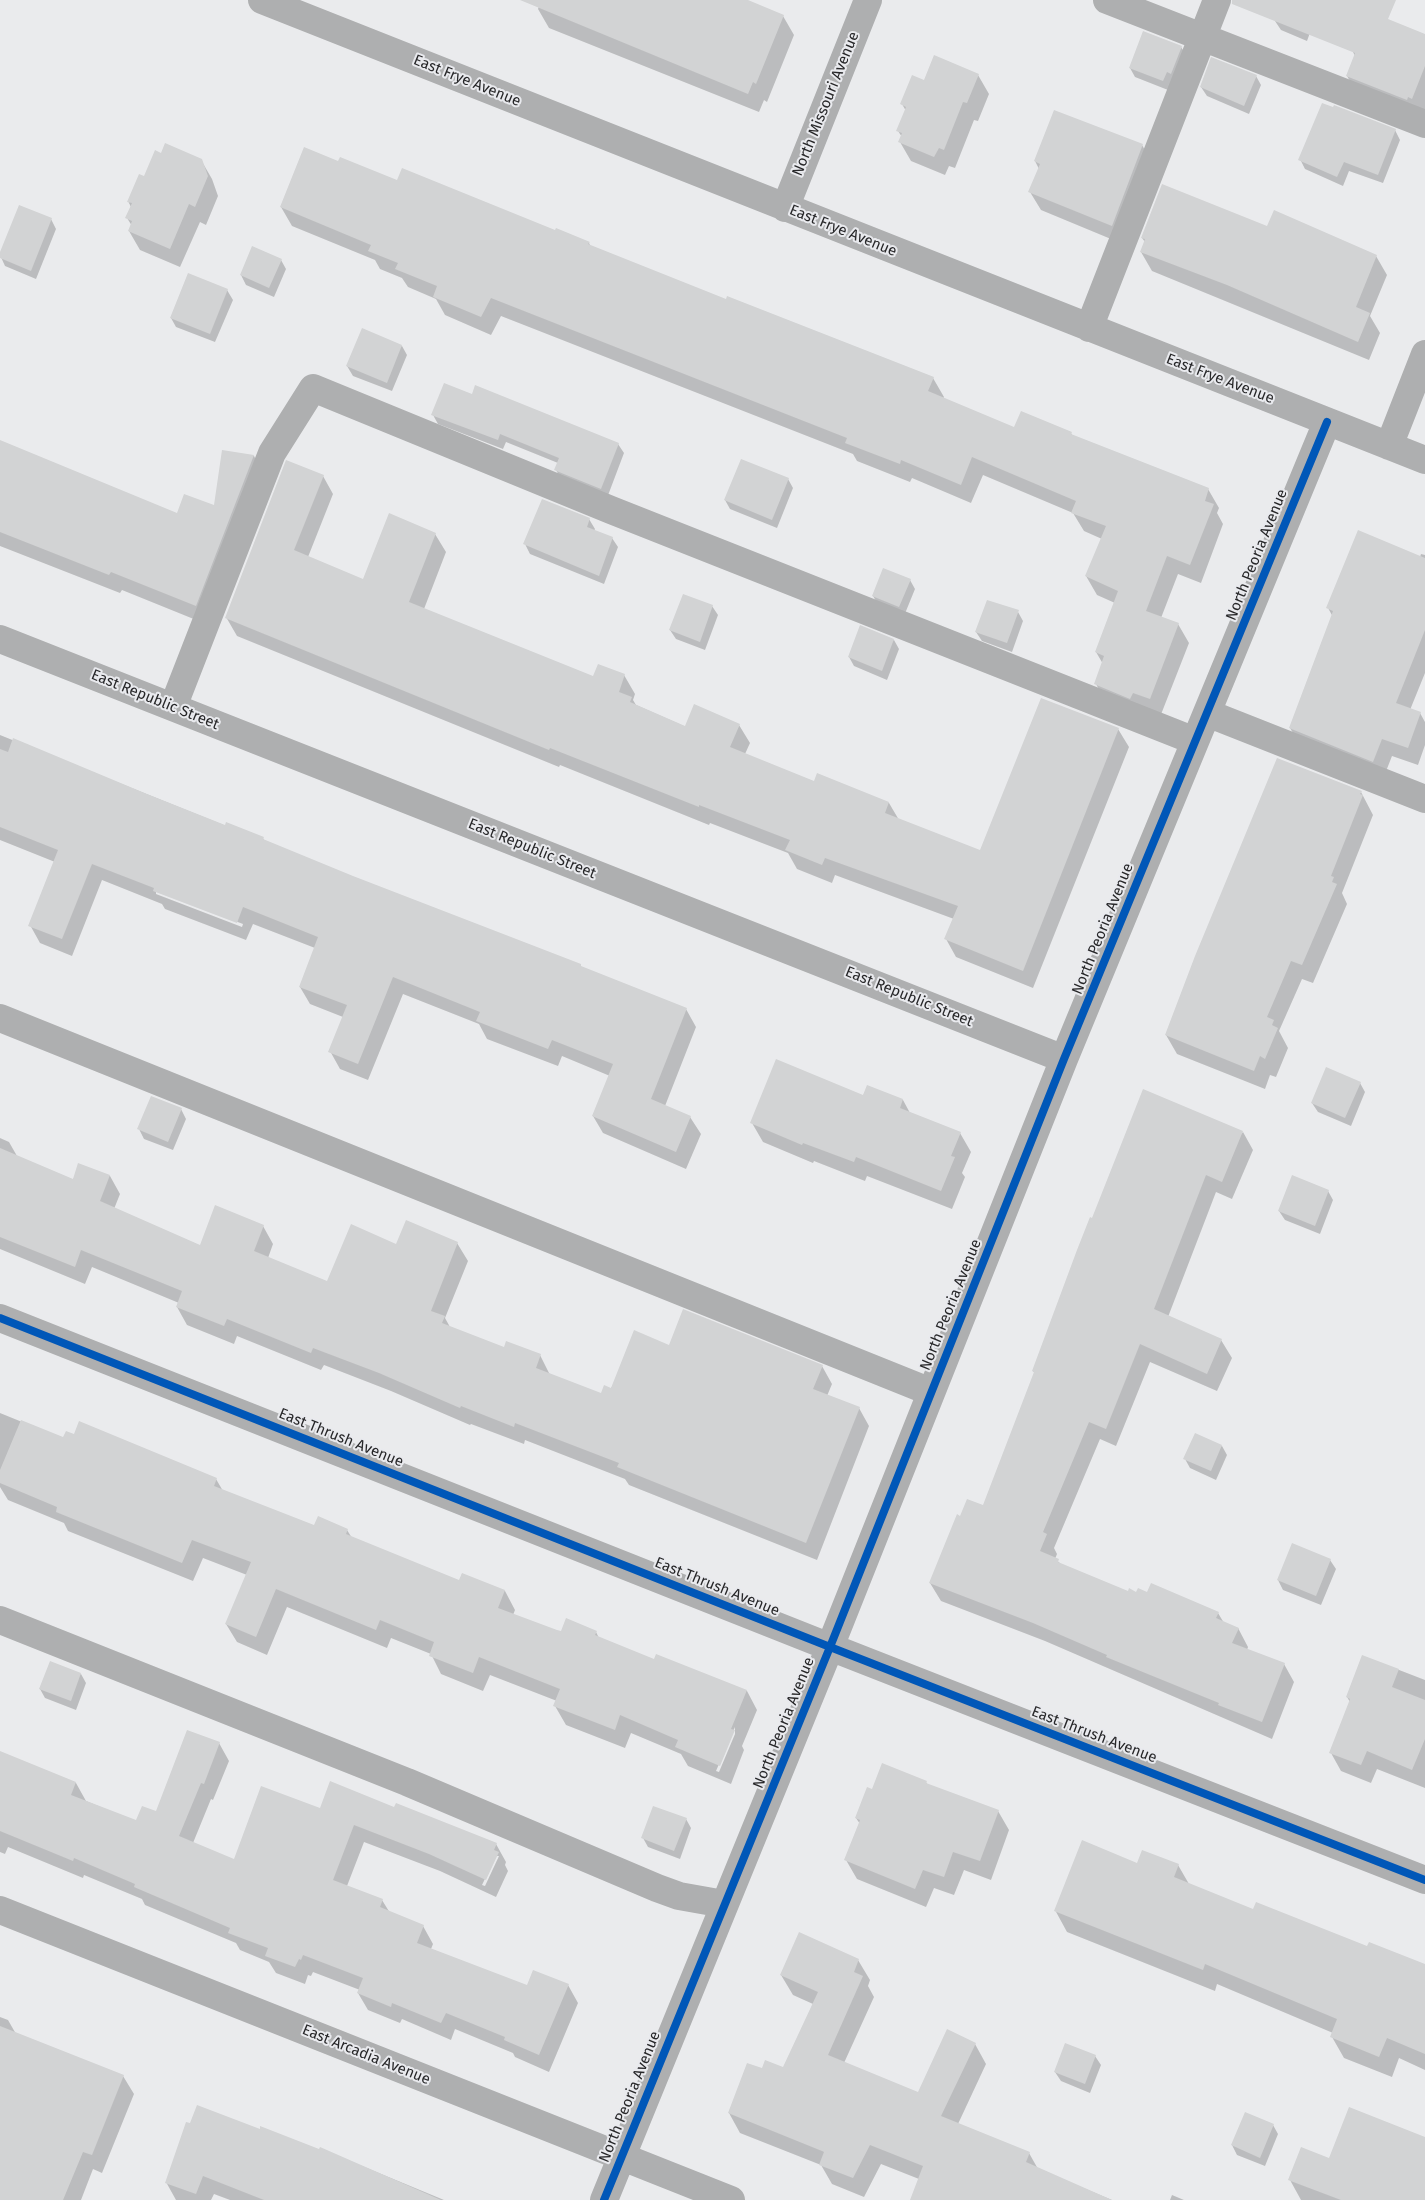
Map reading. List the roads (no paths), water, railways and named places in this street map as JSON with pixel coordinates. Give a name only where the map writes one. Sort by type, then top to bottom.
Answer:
[{"type":"street","name":"East Frye Avenue","points":[[262,0],[1425,460]]},
{"type":"street","name":"North Missouri Avenue","points":[[785,208],[868,0]]},
{"type":"street","points":[[1107,0],[1425,124]]},
{"type":"street","points":[[1089,328],[1217,0]]},
{"type":"street","points":[[1389,446],[1425,354]]},
{"type":"street","points":[[173,707],[272,453],[313,388],[611,510],[1196,741]]},
{"type":"street","name":"North Peoria Avenue","points":[[604,2200],[830,1647],[1064,1059],[1327,422]]},
{"type":"street","name":"East Republic Street","points":[[0,639],[1064,1059]]},
{"type":"street","points":[[1207,713],[1425,798]]},
{"type":"street","points":[[0,1018],[931,1392]]},
{"type":"street","name":"East Thrush Avenue","points":[[0,1318],[830,1647],[1425,1880]]},
{"type":"street","points":[[0,1620],[407,1782],[657,1888],[679,1896],[724,1904]]},
{"type":"street","name":"East Arcadia Avenue","points":[[0,1910],[731,2200]]}]
